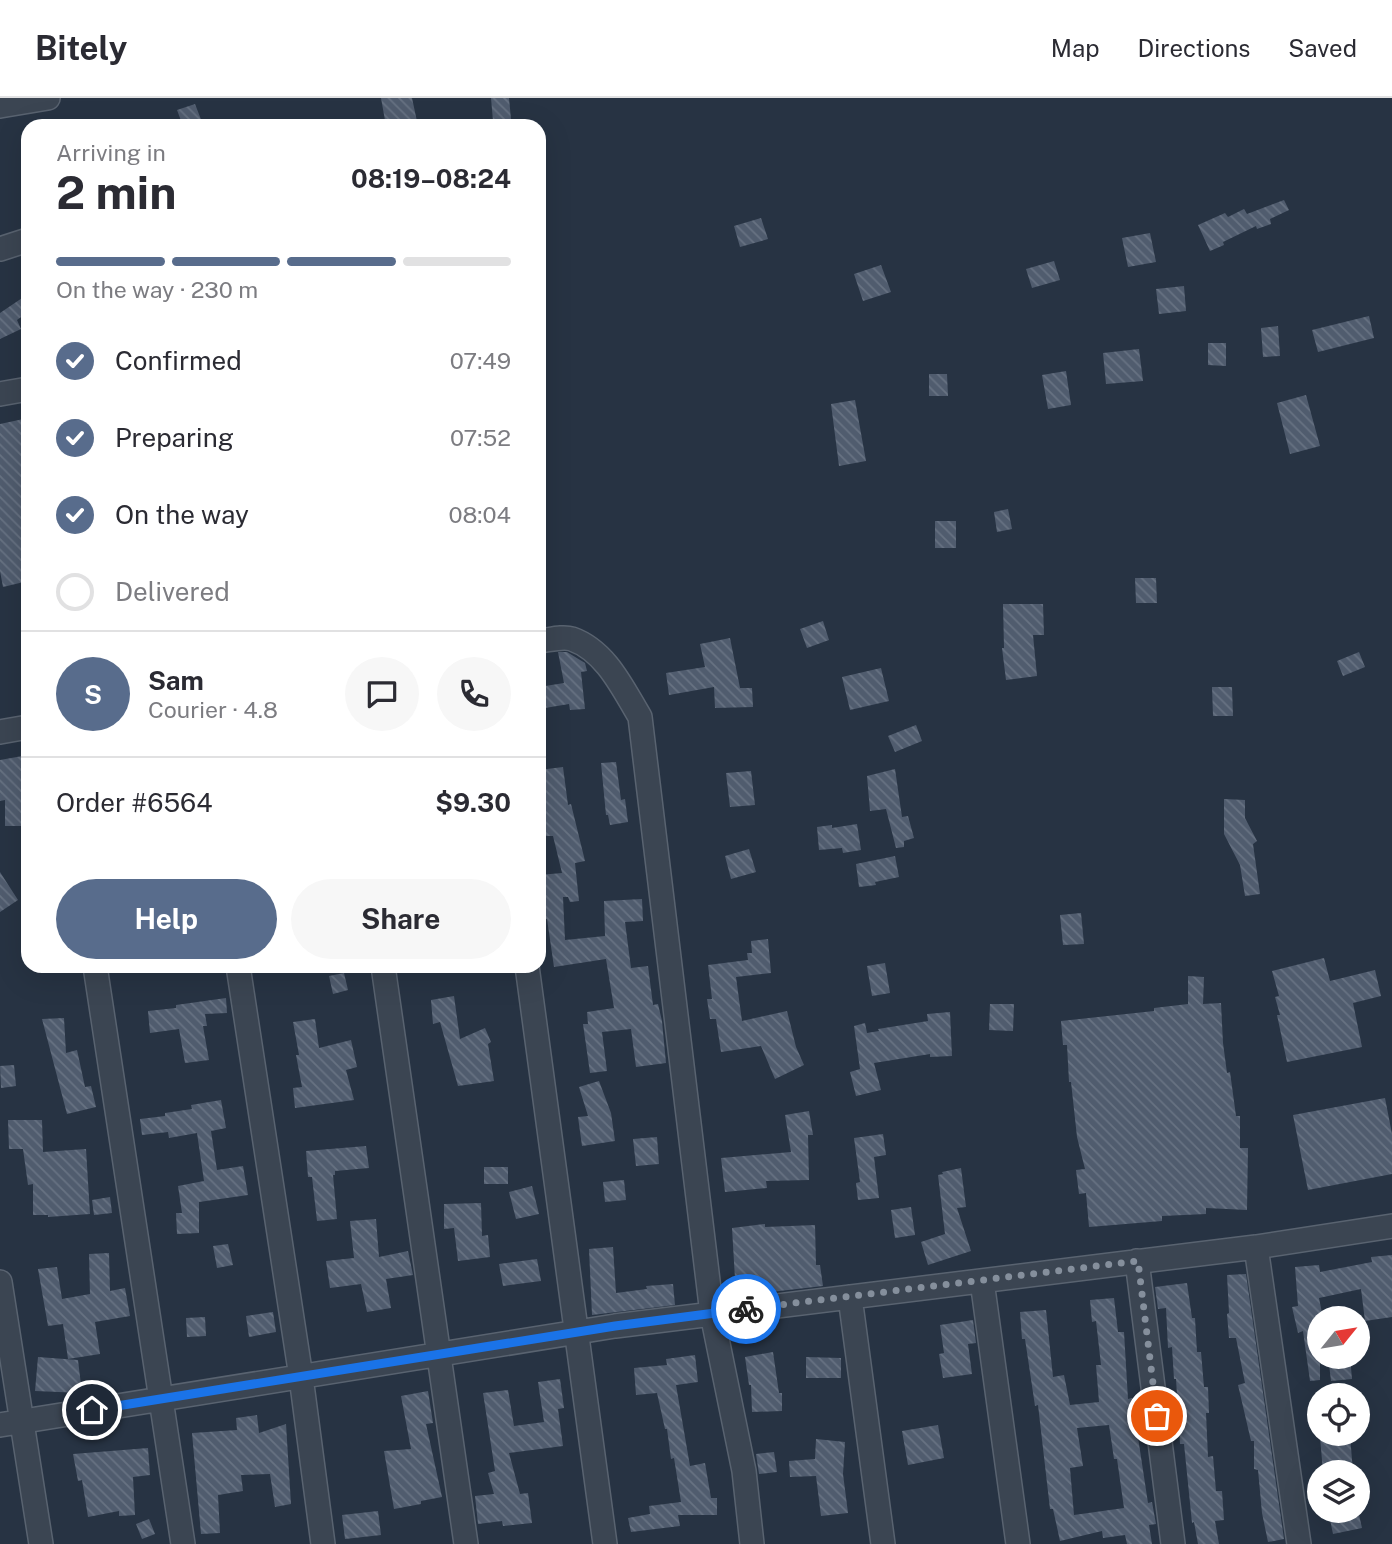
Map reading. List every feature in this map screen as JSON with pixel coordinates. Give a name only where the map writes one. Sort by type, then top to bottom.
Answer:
[{"type":"street","points":[[0,106],[48,98]]},
{"type":"street","points":[[0,249],[21,242]]},
{"type":"street","points":[[0,394],[21,390]]},
{"type":"street","points":[[546,640],[570,638],[593,650],[617,678],[640,717],[712,1314],[744,1471],[752,1544]]},
{"type":"street","points":[[0,732],[21,728]]},
{"type":"street","points":[[96,973],[183,1544]]},
{"type":"street","points":[[239,973],[301,1377],[323,1544]]},
{"type":"street","points":[[384,973],[466,1544]]},
{"type":"street","points":[[528,973],[605,1544]]},
{"type":"street","points":[[11,1423],[578,1332],[1256,1247],[1392,1226]]},
{"type":"street","points":[[1256,1247],[1299,1544]]},
{"type":"street","points":[[1138,1261],[1173,1544]]},
{"type":"street","points":[[982,1281],[1018,1544]]},
{"type":"street","points":[[0,1282],[11,1423],[41,1544]]},
{"type":"street","points":[[850,1297],[883,1544]]},
{"type":"building","points":[[381,98],[412,98],[416,119],[385,119]]},
{"type":"building","points":[[491,98],[509,98],[511,119],[493,119]]},
{"type":"building","points":[[195,104],[201,119],[180,119],[177,110]]},
{"type":"building","points":[[1284,200],[1289,210],[1270,219],[1271,224],[1257,229],[1256,226],[1210,251],[1198,225],[1225,213],[1228,217],[1244,209],[1247,214]]},
{"type":"building","points":[[761,218],[768,239],[740,247],[734,226]]},
{"type":"building","points":[[1150,233],[1156,262],[1128,267],[1122,238]]},
{"type":"building","points":[[1054,261],[1060,280],[1032,288],[1026,269]]},
{"type":"building","points":[[881,265],[891,292],[863,301],[854,274]]},
{"type":"building","points":[[1184,286],[1186,311],[1159,314],[1156,289]]},
{"type":"building","points":[[21,299],[21,317],[17,320],[21,329],[0,339],[0,313]]},
{"type":"building","points":[[1369,316],[1374,338],[1318,352],[1312,330]]},
{"type":"building","points":[[1278,326],[1280,356],[1263,357],[1261,328]]},
{"type":"building","points":[[1208,343],[1226,343],[1226,366],[1208,365]]},
{"type":"building","points":[[1139,349],[1143,381],[1106,384],[1103,353]]},
{"type":"building","points":[[1066,371],[1071,405],[1048,409],[1042,375]]},
{"type":"building","points":[[929,374],[947,374],[948,396],[929,396]]},
{"type":"building","points":[[1306,395],[1320,446],[1290,454],[1277,403]]},
{"type":"building","points":[[855,400],[866,461],[839,466],[831,404]]},
{"type":"building","points":[[21,420],[21,583],[3,587],[0,571],[0,424]]},
{"type":"building","points":[[1008,509],[1012,529],[997,532],[994,512]]},
{"type":"building","points":[[935,521],[956,521],[956,548],[935,548]]},
{"type":"building","points":[[1135,578],[1156,578],[1157,603],[1136,603]]},
{"type":"building","points":[[1003,604],[1043,604],[1044,635],[1033,635],[1037,676],[1006,680],[1002,648]]},
{"type":"building","points":[[823,621],[829,640],[807,648],[800,629]]},
{"type":"building","points":[[730,638],[740,688],[752,688],[753,707],[715,708],[714,687],[669,695],[666,673],[705,667],[700,644]]},
{"type":"building","points":[[558,652],[567,652],[585,663],[587,671],[581,672],[585,709],[570,710],[569,704],[546,708],[546,686],[564,683]]},
{"type":"building","points":[[1359,652],[1365,667],[1343,676],[1337,661]]},
{"type":"building","points":[[881,668],[889,701],[850,710],[842,677]]},
{"type":"building","points":[[1212,687],[1232,687],[1233,716],[1213,716]]},
{"type":"building","points":[[916,725],[922,741],[895,752],[888,736]]},
{"type":"building","points":[[21,756],[21,826],[5,826],[5,800],[0,801],[0,760]]},
{"type":"building","points":[[616,762],[621,800],[625,799],[628,822],[610,825],[606,815],[601,763]]},
{"type":"building","points":[[563,767],[568,805],[571,804],[585,861],[575,863],[579,901],[570,902],[568,897],[563,897],[565,940],[605,936],[604,901],[642,899],[643,921],[625,922],[631,968],[648,966],[653,1005],[658,1004],[662,1021],[666,1063],[636,1067],[631,1029],[602,1032],[607,1071],[590,1073],[583,1024],[588,1024],[587,1012],[614,1008],[606,959],[554,967],[546,919],[546,874],[562,873],[553,836],[546,836],[546,769]]},
{"type":"building","points":[[895,769],[902,817],[908,816],[914,838],[904,841],[904,847],[896,848],[886,809],[870,811],[867,776]]},
{"type":"building","points":[[751,771],[755,805],[730,807],[726,773]]},
{"type":"building","points":[[1224,799],[1245,800],[1245,818],[1257,841],[1253,844],[1260,894],[1245,896],[1240,865],[1224,834]]},
{"type":"building","points":[[857,824],[861,850],[843,853],[842,848],[819,850],[817,827],[832,825],[832,828]]},
{"type":"building","points":[[749,849],[756,872],[731,879],[725,856]]},
{"type":"building","points":[[895,856],[899,877],[875,882],[876,885],[859,887],[856,864]]},
{"type":"building","points":[[0,872],[18,900],[0,912]]},
{"type":"building","points":[[1081,913],[1084,944],[1063,945],[1060,915]]},
{"type":"building","points":[[768,939],[771,973],[736,977],[742,1021],[787,1011],[796,1047],[804,1065],[775,1079],[761,1046],[721,1052],[716,1019],[710,1019],[707,999],[712,999],[708,965],[748,960],[747,953],[752,953],[751,941]]},
{"type":"building","points":[[1324,958],[1330,981],[1375,970],[1381,996],[1353,1003],[1362,1047],[1287,1062],[1277,1015],[1280,1015],[1275,997],[1279,996],[1272,971]]},
{"type":"building","points":[[885,963],[890,993],[872,996],[867,966]]},
{"type":"building","points":[[344,973],[348,990],[333,994],[329,976]]},
{"type":"building","points":[[1188,976],[1204,977],[1203,1004],[1221,1003],[1227,1073],[1230,1072],[1236,1116],[1240,1116],[1240,1148],[1248,1148],[1247,1210],[1206,1208],[1206,1214],[1162,1216],[1162,1221],[1089,1227],[1086,1193],[1079,1194],[1076,1170],[1085,1169],[1077,1137],[1067,1045],[1063,1045],[1061,1021],[1154,1011],[1154,1008],[1188,1004]]},
{"type":"building","points":[[454,996],[460,1039],[485,1028],[491,1042],[488,1044],[494,1081],[458,1086],[440,1022],[433,1024],[431,1000]]},
{"type":"building","points":[[226,998],[227,1013],[205,1014],[207,1026],[203,1026],[209,1060],[185,1063],[179,1029],[150,1033],[148,1011]]},
{"type":"building","points":[[990,1004],[1014,1004],[1013,1031],[989,1030]]},
{"type":"building","points":[[950,1012],[952,1056],[930,1057],[930,1054],[874,1063],[881,1090],[856,1096],[850,1072],[860,1069],[854,1026],[865,1023],[867,1033],[928,1021],[927,1014]]},
{"type":"building","points":[[64,1018],[66,1053],[77,1050],[85,1087],[91,1086],[96,1107],[67,1114],[42,1019]]},
{"type":"building","points":[[315,1019],[319,1048],[351,1040],[357,1067],[346,1070],[354,1100],[295,1108],[293,1088],[302,1087],[293,1022]]},
{"type":"building","points":[[14,1065],[16,1086],[1,1088],[0,1066]]},
{"type":"building","points":[[599,1081],[611,1113],[615,1141],[582,1146],[578,1117],[588,1116],[579,1087]]},
{"type":"building","points":[[1385,1098],[1392,1134],[1392,1174],[1308,1190],[1293,1115]]},
{"type":"building","points":[[221,1100],[226,1128],[211,1131],[217,1170],[243,1166],[248,1195],[199,1202],[199,1233],[177,1234],[176,1213],[182,1213],[178,1186],[204,1181],[197,1133],[169,1138],[168,1132],[142,1135],[140,1119],[165,1116],[165,1113],[192,1109],[191,1105]]},
{"type":"building","points":[[809,1111],[813,1135],[808,1135],[809,1180],[766,1181],[767,1188],[725,1192],[721,1158],[791,1152],[785,1115]]},
{"type":"building","points":[[8,1120],[42,1120],[43,1152],[86,1149],[90,1214],[48,1217],[33,1215],[33,1184],[28,1185],[23,1149],[9,1149]]},
{"type":"building","points":[[883,1134],[886,1155],[874,1157],[879,1198],[858,1200],[856,1183],[860,1182],[854,1138]]},
{"type":"building","points":[[657,1137],[659,1164],[636,1166],[633,1139]]},
{"type":"building","points":[[366,1146],[369,1168],[335,1171],[333,1175],[337,1219],[317,1221],[306,1151]]},
{"type":"building","points":[[484,1167],[508,1167],[508,1184],[484,1184]]},
{"type":"building","points":[[961,1168],[966,1207],[957,1208],[971,1251],[928,1265],[921,1242],[945,1234],[938,1175]]},
{"type":"building","points":[[624,1180],[626,1200],[605,1202],[603,1182]]},
{"type":"building","points":[[532,1186],[539,1214],[516,1219],[509,1192]]},
{"type":"building","points":[[110,1197],[112,1213],[94,1215],[92,1200]]},
{"type":"building","points":[[481,1203],[482,1236],[488,1235],[490,1257],[458,1261],[454,1228],[444,1229],[444,1204]]},
{"type":"building","points":[[911,1207],[915,1235],[895,1238],[891,1210]]},
{"type":"building","points":[[376,1219],[379,1257],[408,1251],[413,1275],[386,1279],[391,1308],[367,1312],[361,1284],[330,1288],[326,1261],[354,1258],[350,1221]]},
{"type":"building","points":[[765,1224],[765,1227],[815,1225],[816,1265],[820,1265],[823,1286],[736,1296],[732,1228]]},
{"type":"building","points":[[228,1244],[233,1265],[217,1268],[213,1246]]},
{"type":"building","points":[[613,1247],[616,1293],[647,1289],[646,1286],[673,1284],[675,1305],[592,1315],[589,1249]]},
{"type":"building","points":[[109,1253],[110,1291],[125,1288],[130,1316],[95,1322],[100,1354],[68,1359],[63,1324],[48,1326],[38,1269],[57,1267],[62,1299],[90,1294],[89,1254]]},
{"type":"building","points":[[1392,1255],[1392,1317],[1370,1320],[1370,1306],[1363,1306],[1361,1289],[1319,1298],[1321,1306],[1307,1306],[1307,1360],[1303,1331],[1298,1333],[1292,1307],[1298,1306],[1295,1267],[1319,1265],[1320,1272],[1372,1262],[1371,1257]]},
{"type":"building","points":[[537,1259],[541,1281],[503,1286],[499,1264]]},
{"type":"building","points":[[1246,1274],[1284,1539],[1268,1542],[1258,1470],[1254,1469],[1254,1441],[1251,1441],[1238,1385],[1245,1383],[1236,1338],[1229,1338],[1227,1314],[1227,1275]]},
{"type":"building","points":[[1187,1283],[1192,1318],[1195,1318],[1197,1352],[1201,1352],[1204,1387],[1208,1387],[1208,1457],[1213,1456],[1216,1491],[1222,1491],[1224,1520],[1215,1521],[1219,1544],[1198,1544],[1194,1522],[1192,1523],[1184,1444],[1180,1444],[1172,1347],[1168,1348],[1166,1308],[1158,1309],[1155,1287]]},
{"type":"building","points":[[1114,1298],[1118,1332],[1124,1332],[1128,1399],[1132,1398],[1148,1503],[1152,1502],[1156,1524],[1149,1525],[1152,1544],[1127,1544],[1125,1535],[1103,1538],[1102,1531],[1060,1541],[1053,1509],[1050,1509],[1038,1405],[1035,1406],[1025,1339],[1022,1339],[1020,1312],[1046,1310],[1053,1377],[1064,1375],[1070,1405],[1099,1402],[1096,1365],[1101,1365],[1096,1321],[1092,1322],[1090,1300]],"holes":[[[1109,1425],[1114,1459],[1117,1459],[1124,1508],[1074,1515],[1070,1468],[1083,1466],[1077,1428]]]},
{"type":"building","points":[[273,1312],[276,1332],[249,1337],[246,1316]]},
{"type":"building","points":[[205,1317],[206,1336],[187,1337],[186,1318]]},
{"type":"building","points":[[973,1320],[976,1343],[968,1344],[972,1374],[943,1378],[939,1354],[944,1353],[940,1325]]},
{"type":"building","points":[[773,1352],[779,1393],[782,1393],[782,1411],[752,1412],[751,1385],[745,1357]]},
{"type":"building","points":[[695,1355],[698,1382],[676,1385],[690,1466],[705,1463],[711,1498],[717,1498],[717,1515],[678,1515],[680,1526],[631,1532],[628,1518],[650,1514],[649,1506],[681,1502],[674,1458],[671,1459],[667,1429],[657,1393],[636,1395],[634,1368],[667,1365],[666,1359]]},
{"type":"building","points":[[38,1357],[78,1360],[82,1393],[35,1391]]},
{"type":"building","points":[[806,1357],[841,1358],[841,1378],[806,1378]]},
{"type":"building","points":[[1308,1369],[1320,1369],[1320,1380],[1310,1381]]},
{"type":"building","points":[[1330,1369],[1351,1369],[1352,1379],[1331,1381]]},
{"type":"building","points":[[560,1379],[564,1408],[558,1409],[563,1446],[509,1453],[520,1494],[528,1493],[532,1523],[503,1526],[502,1521],[478,1524],[475,1496],[494,1494],[488,1473],[495,1471],[483,1393],[508,1390],[514,1426],[544,1422],[538,1382]]},
{"type":"building","points":[[428,1391],[433,1423],[426,1424],[442,1497],[394,1509],[384,1451],[411,1449],[401,1396]]},
{"type":"building","points":[[257,1415],[259,1433],[286,1424],[291,1504],[275,1507],[270,1474],[241,1475],[243,1491],[218,1495],[220,1533],[201,1534],[192,1433],[237,1430],[236,1418]]},
{"type":"building","points":[[938,1425],[944,1458],[908,1465],[902,1431]]},
{"type":"building","points":[[816,1439],[845,1442],[843,1474],[848,1513],[821,1516],[816,1476],[790,1477],[789,1461],[815,1459]]},
{"type":"building","points":[[1321,1446],[1351,1446],[1352,1460],[1322,1460]]},
{"type":"building","points":[[148,1448],[150,1475],[133,1477],[135,1515],[119,1516],[119,1511],[88,1517],[82,1480],[78,1481],[73,1454]]},
{"type":"building","points":[[774,1452],[777,1472],[759,1474],[756,1454]]},
{"type":"building","points":[[378,1511],[381,1535],[345,1539],[342,1515]]},
{"type":"building","points":[[149,1519],[155,1534],[142,1539],[136,1524]]},
{"type":"building","points":[[1331,1523],[1361,1523],[1362,1528],[1333,1534]]},
{"type":"way so far","points":[[746,1309],[1138,1261],[1157,1416]]},
{"type":"route","points":[[92,1410],[615,1326],[746,1309]]}]
